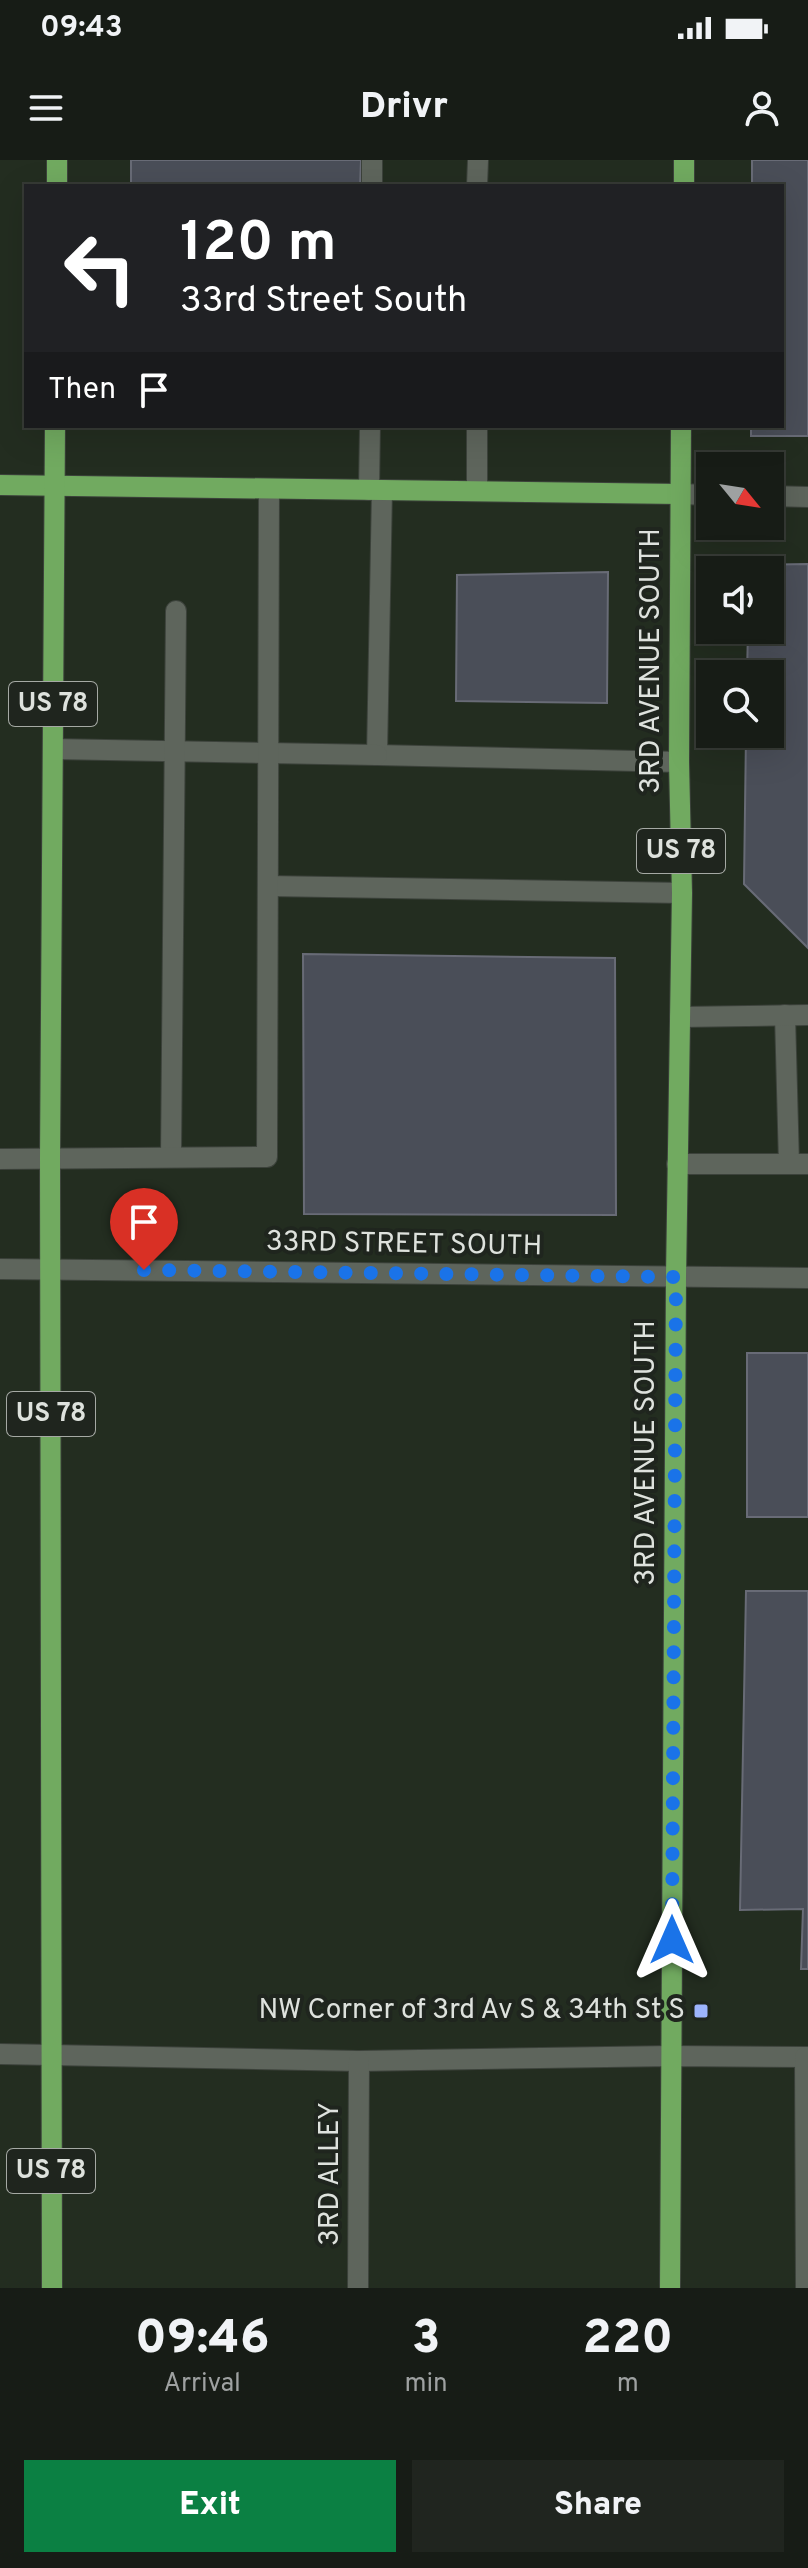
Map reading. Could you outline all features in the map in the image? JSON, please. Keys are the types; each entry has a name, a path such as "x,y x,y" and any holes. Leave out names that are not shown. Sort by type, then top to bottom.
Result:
{"main road":[{"path":"57,160 57,184"},
{"path":"684,160 684,184"},
{"name":"US 78","path":"52,2288 50,1159 55,428"},
{"name":"3RD AVENUE SOUTH","path":"670,2288 676,1277 682,893 679,762 681,428"},
{"path":"0,485 680,494"}],"street":[{"path":"372,160 372,184"},
{"path":"477,184 478,160"},
{"path":"370,428 376,490 377,755"},
{"path":"477,428 477,491"},
{"path":"0,1159 267,1157 269,489"},
{"path":"680,494 696,495"},
{"path":"784,496 808,497"},
{"path":"171,1156 176,611"},
{"path":"53,749 679,762"},
{"path":"268,886 682,893"},
{"path":"677,1164 798,1164 785,1015"},
{"path":"680,1017 808,1015"},
{"name":"33RD STREET SOUTH","path":"0,1269 808,1278"},
{"path":"0,2054 359,2061 807,2057 806,2288"},
{"name":"3RD ALLEY","path":"358,2288 359,2061"}],"shaded area":[{"path":"0,160 808,160 808,2288 0,2288"}],"building":[{"path":"131,160 361,160 360,184 131,184"},
{"path":"752,160 808,160 808,436 751,436 751,428 784,428 784,184 752,184"},
{"path":"784,564 808,564 808,948 744,884 746,748 784,748 784,660 747,660 748,644 784,644"},
{"path":"608,572 607,703 456,701 457,575"},
{"path":"303,954 615,958 616,1215 304,1214"},
{"path":"747,1353 808,1353 808,1517 747,1517"},
{"path":"746,1591 808,1591 808,1969 801,1969 803,1909 740,1910"}],"place":[{"name":"NW Corner of 3rd Av S & 34th St S","path":"701,2011"}],"route":[{"path":"144,1270 676,1277 672,1940"}]}
